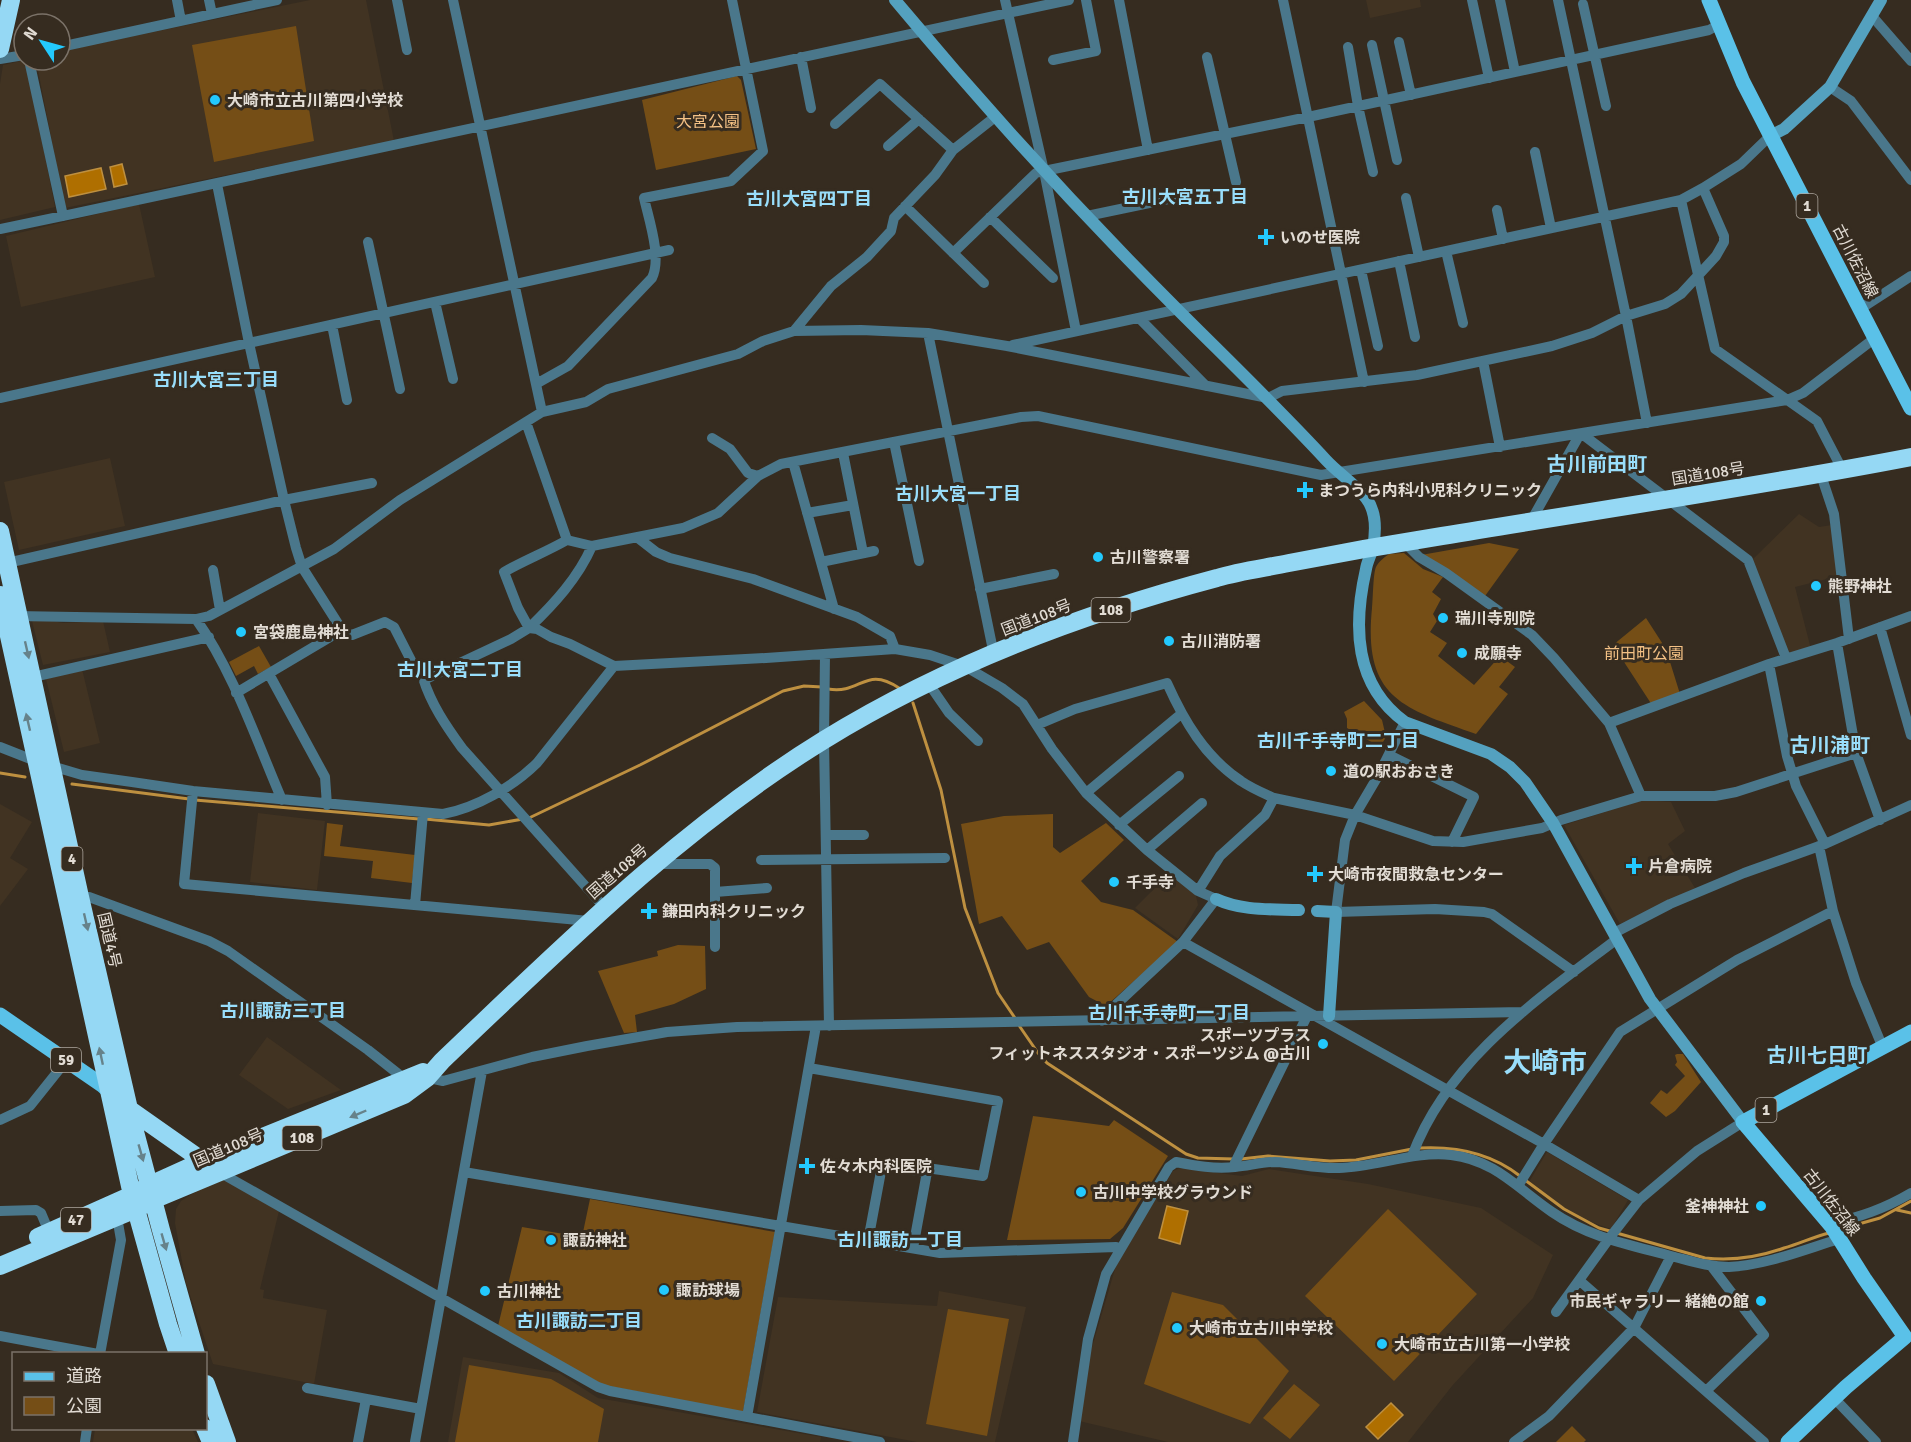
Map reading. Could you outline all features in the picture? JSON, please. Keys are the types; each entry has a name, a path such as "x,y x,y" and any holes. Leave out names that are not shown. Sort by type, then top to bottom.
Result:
{"highway":[{"path":"0,49 11,0"},
{"name":"国道108号","path":"151,1192 219,1172 420,1082 589,921 655,864 741,796 824,740 929,684 993,655 1111,609 1220,577 1373,547 1821,475 1911,457"},
{"name":"国道4号","path":"0,531 7,563 8,615 80,897 129,1109 196,1352"},
{"name":"国道4号","path":"0,595 33,677 45,764 109,1091 134,1202 178,1352"},
{"name":"国道108号","path":"151,1192 203,1161 420,1082"},
{"path":"129,1109 203,1161"},
{"name":"47","path":"0,1266 117,1217 134,1202 151,1192"},
{"name":"47","path":"0,1252 134,1202"},
{"path":"207,1387 227,1442"}],"main road":[{"name":"古川佐沼線","path":"1709,0 1743,82 1911,408"},
{"name":"59","path":"0,1015 109,1091 129,1109"},
{"name":"1","path":"1743,1122 1911,1032"},
{"name":"古川佐沼線","path":"1743,1122 1834,1232 1908,1341 1834,1398 1788,1442"}],"street":[{"path":"177,0 181,21"},
{"path":"208,0 212,14"},
{"path":"72,44 277,0"},
{"path":"397,0 407,50"},
{"path":"453,0 542,412"},
{"path":"536,384 568,366 652,278 656,267 655,253 644,198 731,181 763,151 732,0"},
{"path":"895,0 1044,171 1178,310 1268,398 1339,473 1366,497 1373,509 1375,527 1373,547 1366,568 1360,621 1360,646 1363,664 1377,692 1396,715 1405,722 1491,754 1510,767 1525,782 1553,822 1658,1010 1743,1122 1697,1151 1639,1200 1556,1312"},
{"path":"1005,0 1044,171 1076,331"},
{"path":"0,229 1066,0"},
{"path":"1053,60 1096,51 1086,0"},
{"path":"1119,0 1148,150"},
{"path":"1283,0 1364,382"},
{"path":"1472,0 1489,78"},
{"path":"1500,0 1515,72"},
{"path":"1558,0 1647,423"},
{"path":"1007,346 1680,200 1741,164 1770,136 1784,129 1830,87 1881,0"},
{"path":"1583,3 1606,106"},
{"path":"1872,16 1909,56"},
{"path":"953,253 1036,173 1411,95 1709,30 1718,25"},
{"path":"1399,42 1411,95"},
{"path":"1372,45 1397,160"},
{"path":"1348,47 1373,172"},
{"path":"801,57 812,108"},
{"path":"1207,57 1236,182"},
{"path":"32,72 63,216"},
{"path":"835,124 880,84 952,150"},
{"path":"1830,87 1851,101 1911,180"},
{"path":"794,331 831,286 867,257 891,231 894,218 935,175 952,150 995,117"},
{"path":"888,146 919,119"},
{"path":"1534,152 1551,228"},
{"path":"217,184 249,343 284,500 302,567 342,630 347,634 352,635 385,622 394,627 418,674 423,678 432,702 462,748 605,908"},
{"path":"8,615 196,619 220,610 334,549 400,500 542,412 586,402 608,389 738,354 763,341 794,331 861,330 928,333 1007,346 1268,398 1282,391 1416,375 1552,346 1592,333 1626,316 1665,304 1682,294 1716,256 1724,242 1724,236 1703,188"},
{"path":"1087,216 1197,193"},
{"path":"1406,198 1419,257"},
{"path":"1680,200 1715,349 1817,421 1842,471"},
{"path":"905,206 984,283"},
{"path":"1497,210 1503,238"},
{"path":"990,217 1053,278"},
{"path":"368,242 400,389"},
{"path":"0,398 669,250"},
{"path":"1446,251 1463,323"},
{"path":"1399,261 1415,337"},
{"path":"1361,270 1378,346"},
{"path":"1860,309 1911,276"},
{"path":"435,302 453,379"},
{"path":"1139,318 1206,386"},
{"path":"332,325 348,400"},
{"path":"928,333 993,655"},
{"path":"530,628 518,608 504,572 567,540 592,546 683,528 718,513 758,476 781,464 1021,417 1038,417 1320,475 1339,473 1787,400 1803,393 1875,338"},
{"path":"1484,361 1500,447"},
{"path":"526,422 567,540"},
{"path":"1581,434 1748,560 1786,658"},
{"path":"1531,521 1581,434"},
{"path":"718,438 730,448 748,473 758,476"},
{"path":"894,442 919,561"},
{"path":"821,562 868,552 853,505 843,453"},
{"path":"793,462 834,609"},
{"path":"1821,475 1833,514 1849,639"},
{"path":"7,563 284,500 372,483"},
{"path":"807,513 853,505"},
{"path":"638,538 656,552 670,558 753,579 857,617 890,636 895,649"},
{"path":"1404,542 1419,557 1446,573 1532,635 1554,658 1609,723 1641,796"},
{"path":"423,678 428,678 530,628 569,584 592,546"},
{"path":"213,570 220,610"},
{"path":"980,589 1053,574"},
{"path":"1609,723 1769,664 1849,639 1911,616"},
{"path":"196,619 209,637 236,693 282,800"},
{"path":"1880,627 1911,735"},
{"path":"530,628 537,629 614,666 895,649 930,655 966,667 1002,688 1023,704 1052,749 1086,793 1147,850 1198,891 1230,906 1299,910"},
{"path":"236,693 342,630"},
{"path":"33,677 209,637"},
{"path":"1837,643 1856,753 1880,820"},
{"path":"825,654 824,740 829,1026"},
{"path":"1769,664 1792,775 1822,845 1833,911 1856,982 1883,1048"},
{"path":"0,747 82,775 192,797 282,800 422,817 454,812 501,791 527,773 614,666"},
{"path":"268,674 325,777 327,805"},
{"path":"1037,724 1075,709 1167,683 1181,714 1209,754 1241,781 1274,798 1355,815 1433,841 1463,843 1542,828 1553,822 1641,796 1715,796 1736,792 1856,753"},
{"path":"929,684 949,713 978,741"},
{"path":"1086,793 1181,714"},
{"path":"1329,1016 1336,912 1345,840 1355,815 1405,722"},
{"path":"1389,755 1474,797 1452,842"},
{"path":"1119,825 1179,776"},
{"path":"192,797 184,884 589,921"},
{"path":"1198,891 1220,856 1265,815 1274,798"},
{"path":"1147,850 1202,803"},
{"path":"1414,1151 1447,1091 1465,1068 1522,1012 1574,972 1615,936 1670,904 1744,873 1822,845 1911,805"},
{"path":"415,905 422,817"},
{"path":"826,835 864,835"},
{"path":"760,860 945,858"},
{"path":"655,864 710,864 715,868 714,947"},
{"path":"715,892 767,888"},
{"path":"80,897 89,897 209,941 228,951 368,1050 420,1082 456,1079 586,1046 667,1032 737,1027 1522,1012"},
{"path":"1102,1021 1105,1015 1183,942 1216,899"},
{"path":"1317,911 1435,909 1484,912 1492,914 1574,972"},
{"path":"1521,1180 1620,1032 1737,960 1833,911"},
{"path":"1183,942 1310,1016 1544,1144 1639,1200"},
{"path":"1236,1161 1310,1016"},
{"path":"747,1417 816,1026"},
{"path":"0,1120 30,1106 66,1061"},
{"path":"442,1061 446,1070 456,1079"},
{"path":"809,1068 998,1101 983,1176 927,1168 913,1248"},
{"path":"415,1442 482,1071"},
{"path":"1073,1442 1088,1339 1106,1274 1169,1167 1176,1162 1203,1167 1236,1161 1338,1168 1375,1164 1414,1151 1476,1160 1521,1180 1553,1213 1582,1229 1611,1235 1671,1256 1712,1267 1767,1261 1834,1232 1911,1193"},
{"path":"867,1241 882,1166 927,1172"},
{"path":"219,1172 598,1387 747,1417 826,1437 880,1442"},
{"path":"464,1172 940,1253 1116,1247"},
{"path":"0,1211 36,1210 41,1213 49,1232"},
{"path":"99,1352 121,1240 117,1217"},
{"path":"1515,1442 1549,1416 1634,1328 1671,1256"},
{"path":"1706,1391 1764,1335 1712,1267"},
{"path":"1580,1281 1764,1442"},
{"path":"0,1336 93,1352"},
{"path":"307,1388 421,1409"},
{"path":"1834,1398 1876,1442"},
{"path":"358,1442 366,1399"}],"shaded area":[{"name":"大崎市立古川第四小学校","path":"310,0 366,0 394,141 65,208 38,72 72,72 72,49"},
{"path":"1366,0 1420,0 1421,7 1370,18"},
{"path":"12,63 12,72 28,72 55,207 0,220 0,84 3,65"},
{"path":"122,164 127,184 114,187 110,167"},
{"path":"101,168 106,189 69,197 65,176"},
{"path":"139,204 155,277 21,307 6,236"},
{"path":"110,458 125,526 19,550 4,482"},
{"path":"1799,514 1819,527 1832,525 1839,576 1795,587 1811,649 1787,656 1751,561"},
{"path":"31,617 63,623 103,621 110,652 43,665"},
{"path":"82,669 100,743 64,752 46,679"},
{"name":"片倉病院","path":"1643,800 1671,802 1685,831 1668,844 1695,888 1620,924 1564,825"},
{"path":"0,804 32,822 10,858 28,869 0,906"},
{"path":"258,813 325,821 317,890 250,882"},
{"path":"1168,875 1176,876 1196,896 1198,905 1178,939 1135,908"},
{"path":"267,1037 341,1090 288,1109 239,1075"},
{"path":"1547,1152 1628,1200 1611,1229 1583,1219 1529,1182"},
{"path":"1180,1168 1242,1176 1269,1169 1368,1184 1481,1208 1553,1255 1533,1298 1452,1386 1408,1442 1168,1442 1079,1421 1090,1354 1118,1259 1173,1171"},
{"path":"214,1180 225,1180 279,1211 260,1289 264,1290 263,1298 327,1310 314,1384 213,1364 186,1283 175,1223 176,1209 181,1201"},
{"path":"1167,1206 1188,1211 1180,1244 1159,1238"},
{"path":"939,1291 1026,1307 995,1442 917,1442 757,1412 778,1297 937,1306"},
{"path":"463,1357 559,1373 598,1398 821,1437 820,1442 448,1442"},
{"path":"1391,1403 1403,1415 1378,1439 1366,1427"},
{"path":"95,1430 192,1430 198,1442 93,1442"}],"green space":[{"path":"296,26 314,141 214,162 192,45"},
{"name":"大宮公園","path":"737,76 741,80 756,149 656,170 642,100"},
{"path":"1489,543 1519,549 1485,596 1421,555"},
{"path":"1404,553 1423,569 1443,577 1432,592 1441,599 1433,614 1437,621 1430,632 1447,643 1438,656 1474,685 1500,656 1515,667 1499,687 1508,694 1476,734 1427,716 1408,706 1393,695 1381,681 1374,662 1371,638 1375,570 1378,563 1389,554"},
{"name":"前田町公園","path":"1646,618 1666,649 1680,694 1652,705 1613,645"},
{"path":"259,646 271,667 258,674 254,666 236,676 229,662"},
{"path":"1364,701 1382,720 1386,737 1380,747 1347,728 1344,712"},
{"path":"1053,814 1053,847 1060,853 1106,823 1124,840 1081,881 1101,902 1133,910 1178,942 1106,1006 1089,997 1049,942 1027,950 1002,916 979,924 961,824 1004,816"},
{"path":"327,823 343,825 340,846 415,855 412,883 371,878 373,861 324,856"},
{"path":"678,945 705,946 706,989 674,1004 635,1015 637,1032 624,1033 598,971 658,956 657,951"},
{"path":"1677,1054 1683,1054 1701,1082 1675,1111 1666,1117 1650,1103 1661,1090 1667,1094 1685,1076 1675,1065"},
{"name":"古川中学校グラウンド","path":"1033,1116 1109,1126 1114,1120 1168,1156 1123,1228 1110,1239 1007,1240"},
{"path":"590,1199 775,1232 743,1412 603,1385 498,1326 522,1227 582,1237"},
{"path":"1388,1209 1477,1294 1394,1381 1305,1296"},
{"path":"1172,1292 1223,1305 1289,1371 1250,1424 1144,1384"},
{"path":"948,1309 1009,1319 987,1436 926,1424"},
{"path":"469,1365 551,1379 604,1409 598,1442 455,1442"},
{"path":"1294,1384 1320,1405 1290,1439 1263,1418"},
{"path":"1572,1426 1586,1440 1584,1442 1556,1442"}],"waterway":[{"path":"828,689 839,690 878,679 899,688"},
{"path":"529,818 640,765 783,691 804,686 822,687"},
{"path":"913,703 941,790 965,908 998,993 1015,1018"},
{"path":"0,773 25,777"},
{"path":"72,784 189,799"},
{"path":"195,800 419,819"},
{"path":"425,819 489,825 523,819"},
{"path":"1018,1024 1047,1063 1186,1154 1198,1158 1234,1159"},
{"path":"1419,1148 1446,1148 1472,1153 1497,1162 1520,1176"},
{"path":"1241,1159 1268,1156 1330,1161 1356,1160 1412,1149"},
{"path":"1525,1180 1564,1209 1599,1228 1705,1258 1735,1259 1755,1256 1829,1233"},
{"path":"1841,1229 1880,1218 1911,1201"},
{"path":"1897,1210 1911,1213"}],"place":[{"name":"大崎市立古川第四小学校","path":"215,100"},
{"name":"いのせ医院","path":"1266,237"},
{"name":"まつうら内科小児科クリニック","path":"1305,490"},
{"name":"古川警察署","path":"1098,557"},
{"name":"熊野神社","path":"1816,586"},
{"name":"瑞川寺別院","path":"1443,618"},
{"name":"宮袋鹿島神社","path":"241,632"},
{"name":"古川消防署","path":"1169,641"},
{"name":"成願寺","path":"1462,653"},
{"name":"道の駅おおさき","path":"1331,771"},
{"name":"片倉病院","path":"1634,866"},
{"name":"大崎市夜間救急センター","path":"1315,874"},
{"name":"千手寺","path":"1114,882"},
{"name":"鎌田内科クリニック","path":"649,911"},
{"name":"スポーツプラス フィットネススタジオ・スポーツジム @古川","path":"1323,1044"},
{"name":"佐々木内科医院","path":"807,1166"},
{"name":"古川中学校グラウンド","path":"1081,1192"},
{"name":"釜神神社","path":"1761,1206"},
{"name":"諏訪神社","path":"551,1240"},
{"name":"諏訪球場","path":"664,1290"},
{"name":"古川神社","path":"485,1291"},
{"name":"市民ギャラリー 緒絶の館","path":"1761,1301"},
{"name":"大崎市立古川中学校","path":"1177,1328"},
{"name":"大崎市立古川第一小学校","path":"1382,1344"}],"district":[{"name":"古川大宮五丁目","path":"1185,197"},
{"name":"古川大宮四丁目","path":"809,199"},
{"name":"古川大宮三丁目","path":"216,380"},
{"name":"古川前田町","path":"1597,464"},
{"name":"古川大宮一丁目","path":"958,494"},
{"name":"古川大宮二丁目","path":"460,670"},
{"name":"古川千手寺町二丁目","path":"1338,741"},
{"name":"古川浦町","path":"1830,745"},
{"name":"古川諏訪三丁目","path":"283,1011"},
{"name":"古川千手寺町一丁目","path":"1169,1013"},
{"name":"古川七日町","path":"1817,1055"},
{"name":"大崎市","path":"1545,1062"},
{"name":"古川諏訪一丁目","path":"900,1240"},
{"name":"古川諏訪二丁目","path":"579,1321"}]}
